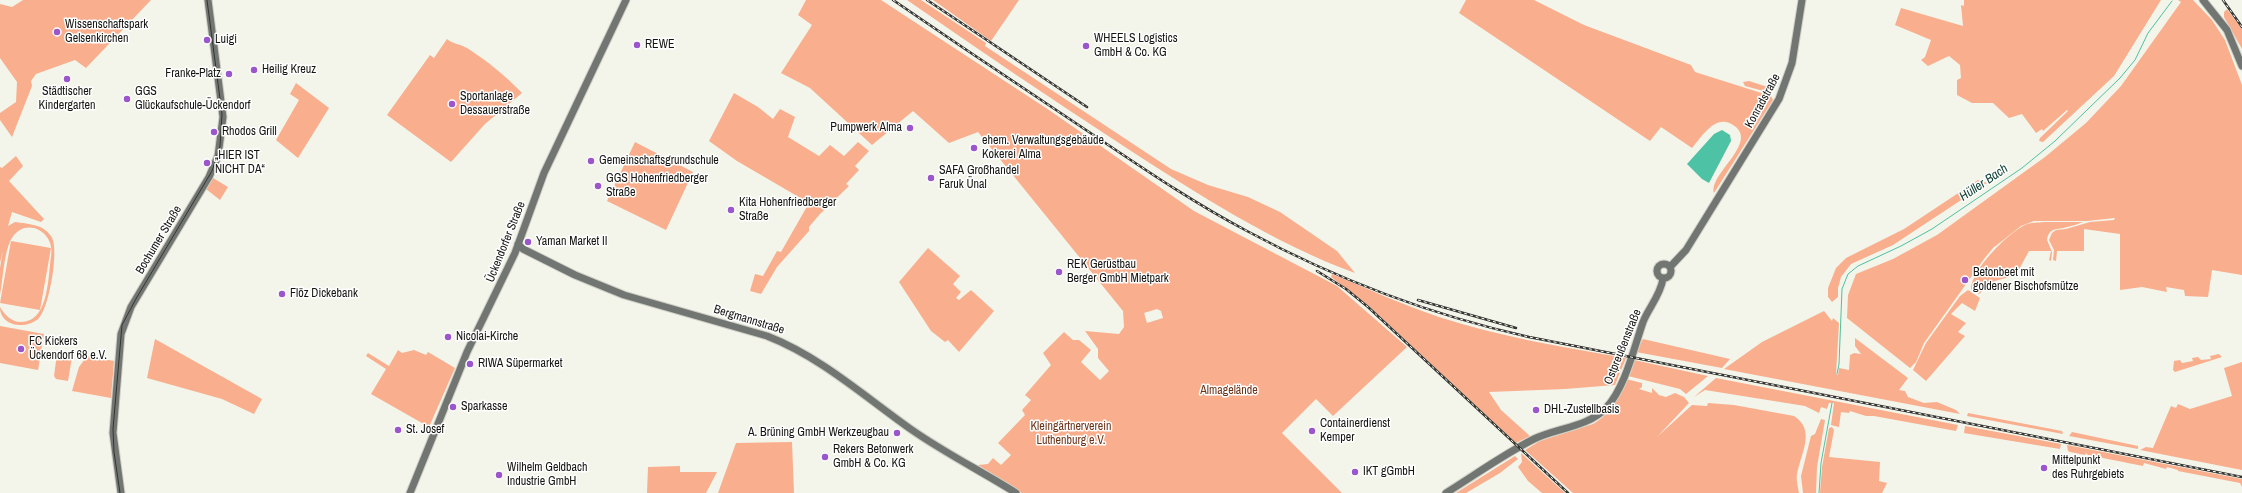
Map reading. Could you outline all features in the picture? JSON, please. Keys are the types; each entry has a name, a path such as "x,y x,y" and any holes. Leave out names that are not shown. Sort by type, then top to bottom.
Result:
{"street":[{"name":"Bochumer Straße","path":"121,493 113,432 123,325 131,308 212,172 222,137 222,109 208,0"},
{"name":"Ückendorfer Straße","path":"410,493 467,352 518,244 544,173 626,0"},
{"name":"Konradstraße","path":"1670,267 1686,250 1715,201 1776,105 1785,86 1792,63 1802,0"},
{"path":"2202,0 2227,30 2242,66"},
{"name":"Bergmannstraße","path":"518,244 523,249 575,275 624,295 767,336 786,344 823,366 920,435 1016,493"},
{"path":"1663,264 1670,267 1672,272 1670,276 1663,279 1657,274 1658,268 1663,264"},
{"name":"Ostpreußenstraße","path":"1446,493 1532,440 1589,420 1607,408 1616,395 1644,319 1660,293 1663,279"}],"green space":[{"name":"Wissenschaftspark Gelsenkirchen","path":"23,0 151,0 86,68 75,60 36,74 31,81 32,86 12,137 0,120 0,113 16,102 17,82 0,58 0,4 12,7"},
{"path":"806,0 881,0 1049,110 1194,211 1337,286 1407,347 1333,416 1316,399 1282,433 1342,493 1022,493 978,465 988,464 993,458 1001,465 1011,455 998,443 1025,415 1022,410 1031,400 1025,395 1051,365 1043,353 1064,332 1073,340 1079,340 1091,350 1081,362 1100,380 1109,371 1098,358 1098,349 1085,331 1119,334 1124,327 1123,311 978,132 949,143 913,111 872,145 810,88 781,73 812,25 798,15","holes":["1157,309 1161,311 1163,318 1147,323 1144,313"]},
{"path":"907,0 921,0 986,43 985,46 1171,169 1208,185 1248,197 1280,212 1337,251 1355,273 1295,248 1208,199 1070,111"},
{"path":"933,0 1019,0 991,41"},
{"path":"1466,0 1534,0 1584,25 1691,65 1695,72 1771,96 1773,100 1714,193 1714,185 1718,177 1737,151 1740,142 1741,134 1736,127 1729,123 1717,123 1706,131 1692,148 1661,127 1650,141 1459,13"},
{"path":"1964,0 2161,0 2114,76 2043,142 2039,141 2040,138 2068,111 2067,110 2043,131 2042,129 2036,133 2022,114 2009,118 1993,103 1972,103 1957,95 1957,80 1961,78 1960,65 1949,56 1928,66 1921,60 1925,57 1931,40 1895,25 1901,8 1963,26 1961,5 1964,6"},
{"path":"2178,0 2193,0 2212,20 2225,40 2242,85 2242,275 2212,270 2208,297 2185,296 2184,290 2166,287 2167,292 2142,287 2120,290 2120,234 2084,229 2084,251 2057,251 2056,261 2053,260 2054,250 2049,240 2052,233 2056,230 2066,229 2090,222 2114,220 2115,218 2087,221 2034,221 2021,226 1993,248 1924,343 1916,362 1910,368 1847,318 1848,295 1856,274 1893,259 1937,235 2045,157 2086,123 2121,86 2181,2"},
{"path":"2227,9 2242,29 2242,49 2224,17 2224,12"},
{"name":"Sportanlage Dessauerstraße","path":"447,39 467,48 481,58 503,74 522,93 485,124 451,162 387,115 430,55 434,58"},
{"path":"1749,81 1771,88 1771,93 1745,86 1743,82"},
{"path":"296,83 329,108 298,158 276,140 299,100 290,94"},
{"path":"734,93 758,107 773,119 780,109 795,117 788,137 819,156 830,145 844,156 858,142 869,151 855,166 859,170 846,184 849,186 820,214 809,227 809,231 777,267 761,294 750,291 755,274 763,276 777,251 781,252 809,203 737,161 709,141"},
{"path":"635,142 693,172 666,230 607,201"},
{"path":"16,156 23,166 9,181 44,219 41,222 12,212 8,226 15,222 35,225 44,229 51,236 54,252 54,265 50,291 43,312 34,322 21,325 4,319 1,314 0,307 9,318 17,322 30,320 37,315 42,307 48,286 51,248 49,240 45,234 39,230 25,228 18,231 9,243 7,250 0,295 0,268 3,250 0,263 0,167 2,168"},
{"path":"213,178 228,187 220,200 206,189"},
{"path":"1978,180 1987,183 1893,245 1851,264 1841,277 1838,288 1838,297 1832,302 1828,297 1828,288 1836,268 1846,258 1904,229"},
{"path":"2044,222 2083,222 2054,230 2050,233 2047,240 2052,252 2051,261 2049,260 2051,251 2029,251 2016,275 1995,281 1979,294 1971,289 1977,272 2000,244 2025,225"},
{"path":"11,241 51,248 40,310 0,303"},
{"path":"928,248 960,276 953,284 961,292 956,298 959,300 971,290 994,311 959,352 948,340 945,342 931,331 899,282"},
{"path":"1332,274 1412,307 1462,324 1532,341 1626,358 1615,385 1565,389 1489,392 1501,410 1530,436 1516,443 1369,306 1331,277"},
{"path":"1968,290 1980,298 1975,311 1962,303 1951,314 1966,323 1958,332 1965,336 1926,381 1913,370 1926,343 1960,296"},
{"path":"1824,311 1832,321 1833,318 1839,323 1836,374 1838,375 1839,368 1849,370 1850,355 1854,353 1861,354 1855,346 1855,338 1908,378 1899,390 1905,391 1908,397 1924,403 1937,402 1956,410 1960,414 1724,369 1762,342"},
{"name":"FC Kickers Ückendorf 68 e.V.","path":"0,326 44,334 38,370 0,363"},
{"path":"155,339 262,399 254,414 222,399 147,378"},
{"path":"1643,339 1730,359 1722,368 1636,352"},
{"path":"398,350 402,353 414,350 426,355 428,352 455,368 429,427 371,394 386,369 366,356 368,353 389,366"},
{"path":"57,354 72,357 68,381 56,379 54,376"},
{"path":"2219,354 2222,357 2175,372 2173,370 2174,361 2180,360 2182,363 2193,361 2192,358 2198,357 2201,360 2211,359 2210,356"},
{"path":"87,356 114,361 111,398 72,391 79,367"},
{"path":"1634,360 1708,376 1686,394 1680,389 1628,376"},
{"path":"2242,362 2242,470 2140,450 2146,447 2153,448 2171,406 2176,408 2178,404 2190,409 2232,396 2224,368"},
{"path":"1716,378 1958,425 1956,431 1874,416 1866,416 1850,411 1849,413 1841,412 1839,427 1831,425 1834,403 1829,403 1827,409 1821,407 1819,413 1805,406 1705,390 1694,397"},
{"path":"1626,379 1642,383 1642,387 1639,389 1652,393 1652,388 1659,395 1666,397 1675,393 1684,397 1689,403 1657,437 1692,405 1707,406 1708,403 1734,405 1794,416 1801,422 1806,435 1804,450 1797,474 1799,493 1573,493 1525,450 1540,441 1593,424 1600,420 1614,405"},
{"path":"1968,413 2062,431 2063,434 1967,416"},
{"path":"1821,419 1825,420 1817,467 1816,493 1803,493 1801,476 1811,436 1815,434"},
{"path":"1965,426 2061,444 2060,449 1964,433"},
{"path":"1832,427 1834,430 1829,457 1880,462 1879,481 1887,483 1882,493 1820,493 1822,467 1829,428"},
{"path":"2072,432 2138,446 2138,449 2069,436"},
{"path":"792,442 794,493 718,493 736,443"},
{"path":"2067,445 2242,479 2242,487 2240,483 2178,471 2167,467 2166,469 2144,463 2143,466 2088,455 2086,453 2085,455 2070,452 2068,451"},
{"path":"1521,453 1565,493 1542,493 1528,481 1518,467 1522,462"},
{"path":"1515,456 1518,459 1500,473 1466,493 1456,493"},
{"path":"680,466 680,472 717,472 706,493 647,493 648,467"}],"shaded area":[{"path":"1722,130 1730,135 1731,141 1709,183 1702,179 1687,164 1714,134"}],"waterway":[{"name":"Hüller Bach","path":"1837,374 1839,364 1842,289 1848,274 1858,266 1901,246 1932,229 2022,168 2055,141 2120,78 2135,60 2148,33 2172,1"},
{"name":"Hüller Bach","path":"1819,493 1821,463 1832,403"}],"tram line":[{"path":"120,493 114,452 113,429 122,325 212,171 220,146 222,114 207,0"}],"railway":[{"path":"893,0 1184,195 1247,231 1315,265 1385,294 1456,318 1529,337 2242,477"},
{"path":"927,0 1087,107"},
{"path":"2223,0 2242,27"},
{"path":"1317,271 1346,289 1368,307 1568,493"},
{"path":"1418,300 1516,328"}],"place":[{"name":"Wissenschaftspark Gelsenkirchen","path":"57,32"},
{"name":"Luigi","path":"207,40"},
{"name":"REWE","path":"637,45"},
{"name":"WHEELS Logistics GmbH & Co. KG","path":"1086,46"},
{"name":"Heilig Kreuz","path":"254,70"},
{"name":"Franke-Platz","path":"229,74"},
{"name":"Städtischer Kindergarten","path":"67,79"},
{"name":"GGS Glückaufschule-Ückendorf","path":"127,99"},
{"name":"Sportanlage Dessauerstraße","path":"452,104"},
{"name":"Pumpwerk Alma","path":"910,128"},
{"name":"Rhodos Grill","path":"214,132"},
{"name":"ehem. Verwaltungsgebäude Kokerei Alma","path":"974,148"},
{"name":"Gemeinschaftsgrundschule","path":"591,161"},
{"name":"„HIER IST NICHT DA“","path":"207,163"},
{"name":"SAFA Großhandel Faruk Ünal","path":"931,178"},
{"name":"GGS Hohenfriedberger Straße","path":"598,186"},
{"name":"Kita Hohenfriedberger Straße","path":"731,210"},
{"name":"Yaman Market II","path":"528,242"},
{"name":"REK Gerüstbau Berger GmbH Mietpark","path":"1059,272"},
{"name":"Betonbeet mit goldener Bischofsmütze","path":"1965,280"},
{"name":"Flöz Dickebank","path":"282,294"},
{"name":"Nicolai-Kirche","path":"448,337"},
{"name":"FC Kickers Ückendorf 68 e.V.","path":"21,349"},
{"name":"RIWA Süpermarket","path":"470,364"},
{"name":"Sparkasse","path":"453,407"},
{"name":"DHL-Zustellbasis","path":"1536,410"},
{"name":"St. Josef","path":"398,430"},
{"name":"Containerdienst Kemper","path":"1312,431"},
{"name":"A. Brüning GmbH Werkzeugbau","path":"897,433"},
{"name":"Rekers Betonwerk GmbH & Co. KG","path":"825,457"},
{"name":"Mittelpunkt des Ruhrgebiets","path":"2044,468"},
{"name":"IKT gGmbH","path":"1355,472"},
{"name":"Wilhelm Geldbach Industrie GmbH","path":"499,475"}],"park label":[{"name":"Almagelände","path":"1229,391"},
{"name":"Kleingärtnerverein Luthenburg e.V.","path":"1071,434"}]}
